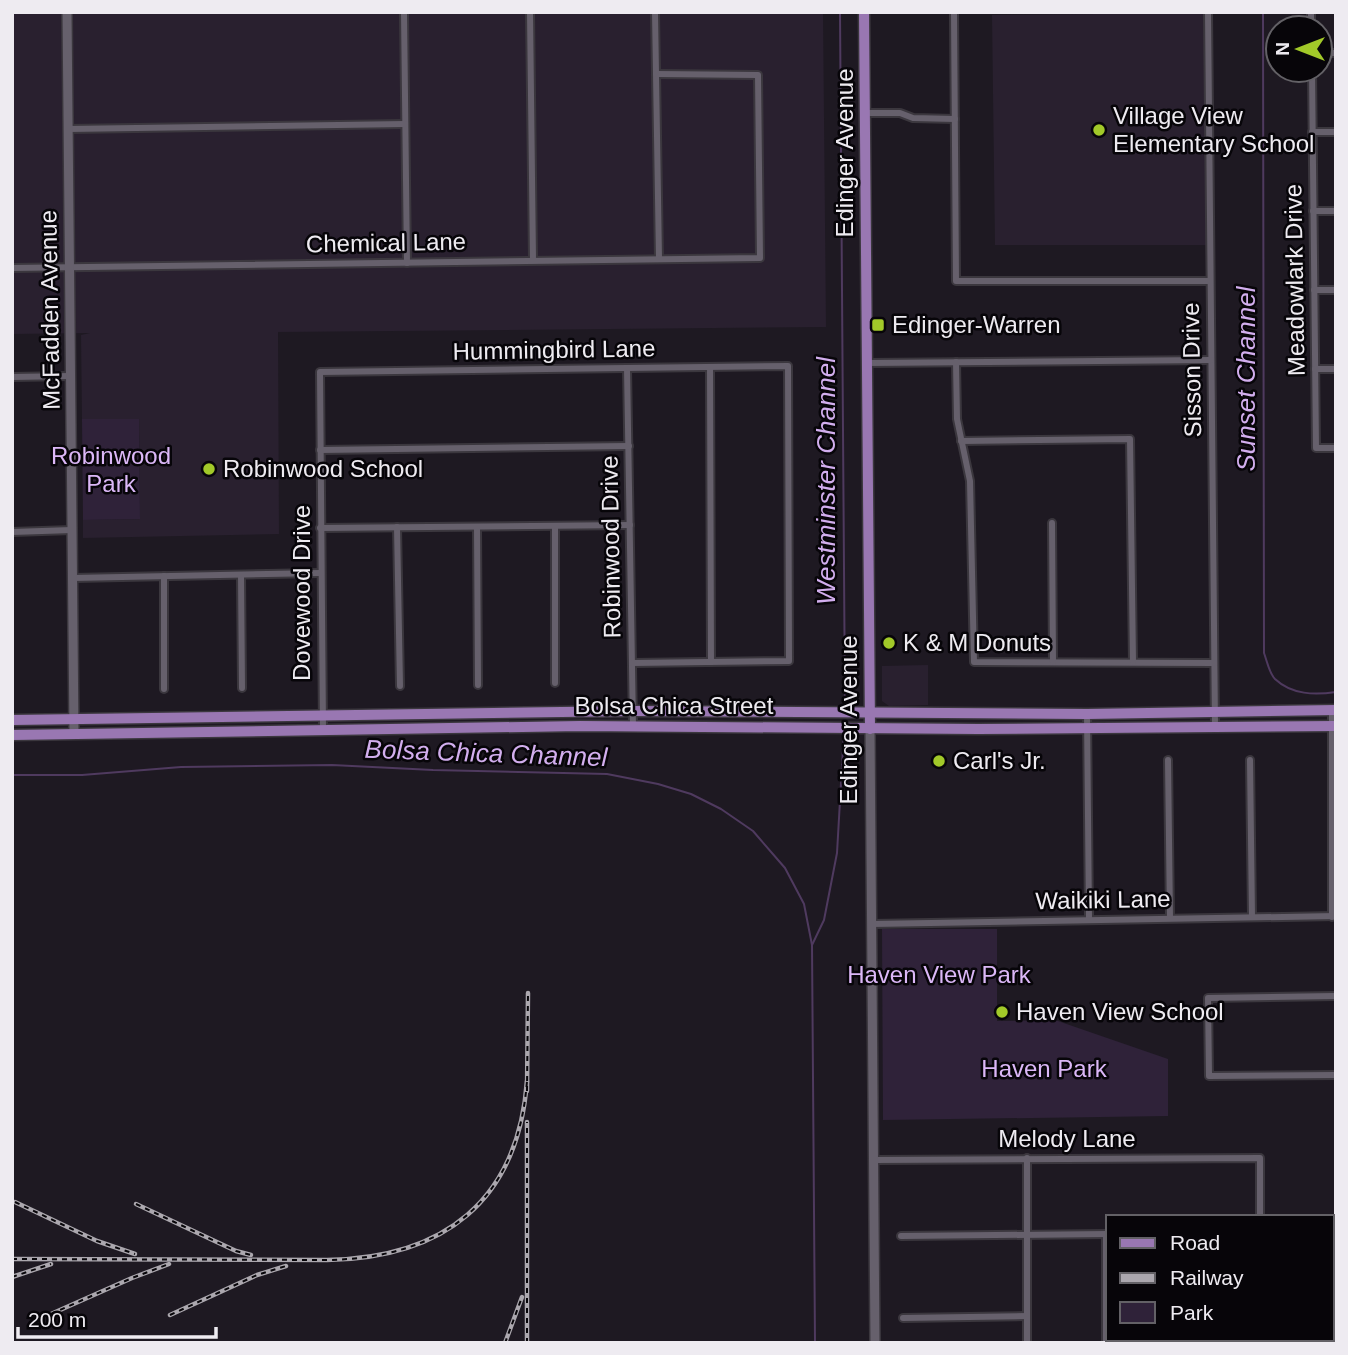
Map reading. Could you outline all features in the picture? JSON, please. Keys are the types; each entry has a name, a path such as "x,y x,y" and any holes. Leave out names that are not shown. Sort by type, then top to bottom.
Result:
{"main road":[{"name":"Edinger Avenue","path":"864,12 870,729"},
{"name":"Bolsa Chica Street","path":"12,720 633,711 1087,714 1334,710"},
{"path":"978,713 978,729"},
{"name":"Bolsa Chica Street","path":"12,735 634,726 978,729 1334,726"}],"street":[{"name":"McFadden Avenue","path":"67,12 75,734"},
{"path":"404,12 407,263"},
{"path":"530,12 533,260"},
{"path":"655,12 659,259"},
{"path":"954,12 956,281 1210,281"},
{"name":"Sisson Drive","path":"1208,12 1215,727"},
{"name":"Chemical Lane","path":"12,268 760,258 758,75 656,75"},
{"name":"Meadowlark Drive","path":"1312,84 1316,448 1336,448"},
{"path":"865,113 901,113 913,118 955,118"},
{"path":"68,129 405,124"},
{"path":"1312,132 1336,132"},
{"path":"1313,211 1336,211"},
{"path":"1314,290 1336,290"},
{"path":"867,363 1211,360"},
{"path":"956,362 957,419 970,481 974,662 1214,663"},
{"name":"Hummingbird Lane","path":"320,372 788,366 789,661 712,662"},
{"path":"632,663 712,662 710,367"},
{"name":"Robinwood Drive","path":"627,368 634,726"},
{"path":"1315,369 1336,369"},
{"name":"Dovewood Drive","path":"320,372 323,730"},
{"path":"12,377 70,376"},
{"path":"961,441 1130,439 1133,662"},
{"path":"320,450 629,446"},
{"path":"1052,523 1053,662"},
{"path":"320,528 630,525"},
{"path":"555,526 555,683"},
{"path":"397,527 400,685"},
{"path":"477,527 478,685"},
{"path":"12,532 72,530"},
{"path":"72,578 320,573"},
{"path":"242,575 243,688"},
{"path":"164,576 164,689"},
{"path":"1334,710 1334,916"},
{"path":"1087,714 1089,919"},
{"name":"Edinger Avenue","path":"870,729 875,1343"},
{"path":"1168,760 1170,918"},
{"path":"1250,760 1252,917"},
{"name":"Waikiki Lane","path":"872,924 1334,916"},
{"path":"1336,996 1208,998 1209,1076 1336,1075"},
{"path":"1027,1158 1027,1343"},
{"name":"Melody Lane","path":"874,1160 1260,1158 1260,1215"},
{"path":"901,1236 1106,1234"},
{"path":"903,1318 1027,1316"}],"shaded area":[{"path":"12,12 823,12 826,327 278,332 279,534 83,538 83,520 140,519 139,419 82,419 81,335 90,333 12,334"},
{"name":"Village View Elementary School","path":"1204,13 1206,245 995,245 992,15"},
{"path":"928,665 928,705 889,706 882,701 882,666"}],"green space":[{"name":"Robinwood Park","path":"82,419 139,419 140,519 83,520"},
{"name":"Haven Park","path":"882,929 997,929 997,1021 1055,1020 1168,1059 1168,1116 883,1120"}],"waterway":[{"name":"Westminster Channel","path":"840,12 845,708"},
{"name":"Sunset Channel","path":"1263,12 1264,653 1273,676 1289,688 1312,693 1336,692"},
{"name":"Westminster Channel","path":"812,945 824,920 837,853 844,731"},
{"name":"Bolsa Chica Channel","path":"12,775 82,775 181,767 332,765 607,774 691,794 721,809 753,831 785,868 804,904 812,945 815,1343"}],"railway":[{"path":"527,1091 528,993"},
{"path":"12,1259 327,1260 369,1257 406,1248 439,1234 468,1215 491,1190 508,1159 521,1123 527,1081"},
{"path":"527,1122 527,1343"},
{"path":"15,1202 97,1241 135,1254"},
{"path":"136,1204 236,1251 251,1255"},
{"path":"12,1277 51,1264"},
{"path":"51,1314 169,1264"},
{"path":"170,1315 257,1275 286,1266"},
{"path":"505,1343 522,1297"}],"place":[{"name":"Village View Elementary School","path":"1099,130"},
{"name":"Edinger-Warren","path":"878,325"},
{"name":"Robinwood School","path":"209,469"},
{"name":"K & M Donuts","path":"889,643"},
{"name":"Carl's Jr.","path":"939,761"},
{"name":"Haven View School","path":"1002,1012"}],"park label":[{"name":"Haven View Park","path":"939,975"}]}
